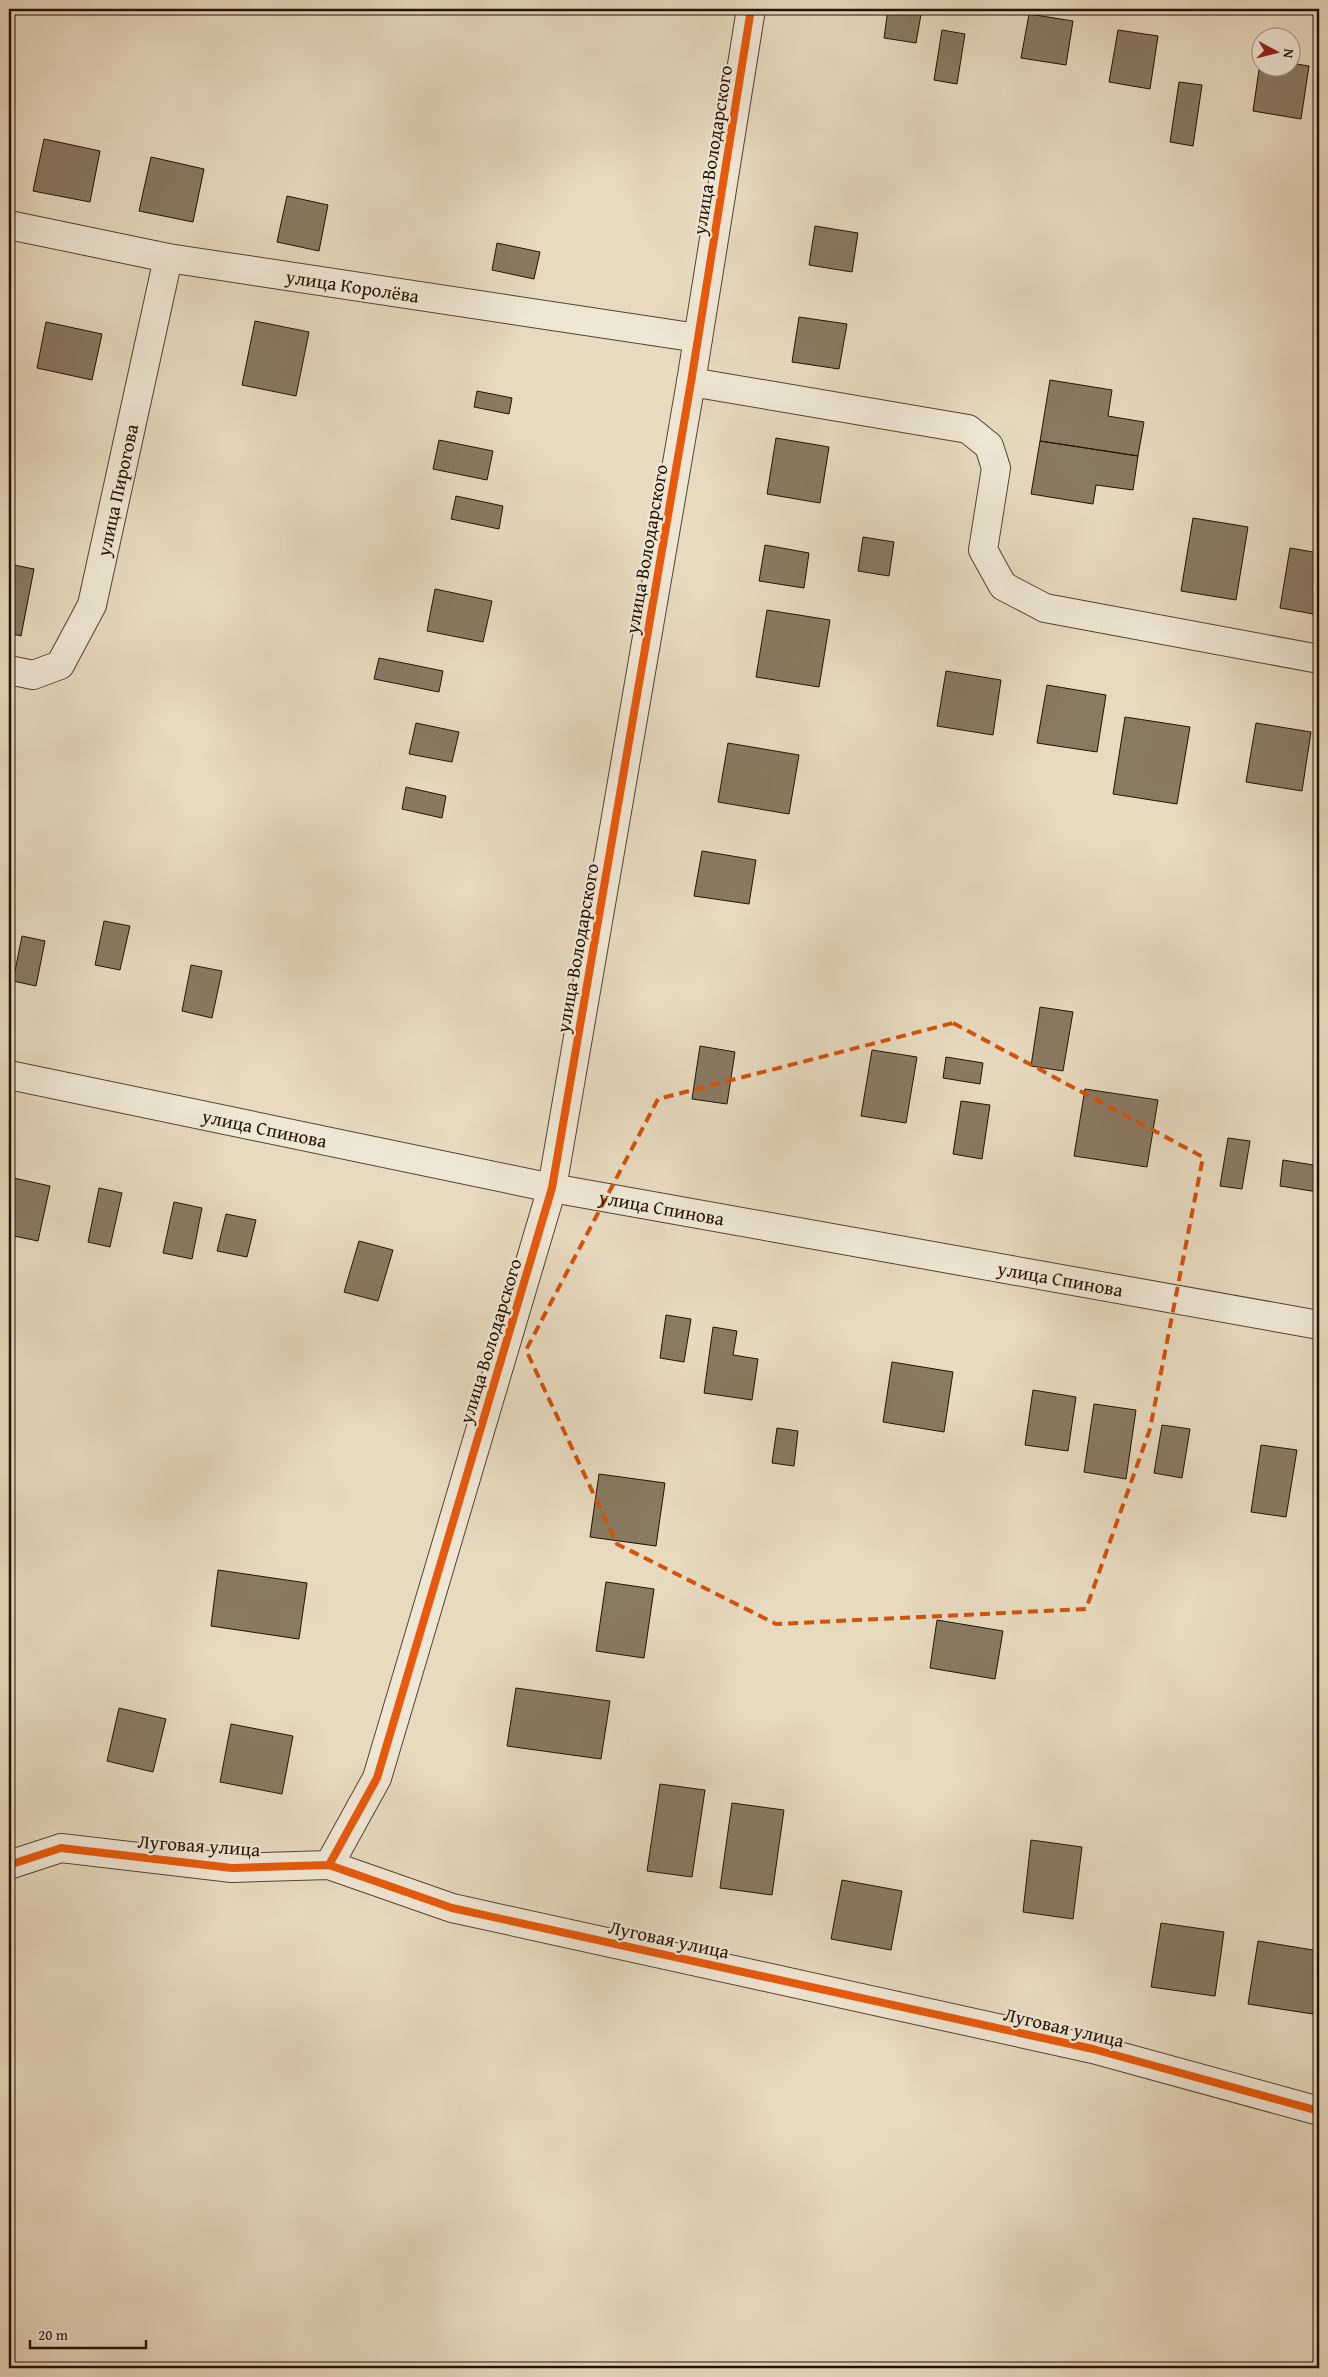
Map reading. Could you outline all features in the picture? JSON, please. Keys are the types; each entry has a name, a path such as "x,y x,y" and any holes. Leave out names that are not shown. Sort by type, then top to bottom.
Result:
{"street":[{"name":"улица Володарского","path":"329,1865 377,1778 552,1188 691,382 751,9"},
{"name":"улица Королёва","path":"9,225 168,258 698,338"},
{"name":"улица Пирогова","path":"9,670 33,675 60,665 92,605 168,258"},
{"path":"691,382 968,429 989,446 996,468 983,550 1002,586 1045,608 1319,659"},
{"name":"улица Спинова","path":"9,1075 552,1188 1319,1325"},
{"name":"Луговая улица","path":"9,1865 61,1848 232,1868 329,1865 452,1908 1093,2049 1319,2111"}],"highlighted area":[{"path":"953,1023 1203,1157 1150,1429 1086,1609 776,1624 617,1544 526,1350 658,1099"}],"building":[{"path":"888,9 922,9 916,43 884,38"},
{"path":"1029,14 1073,21 1066,65 1021,58"},
{"path":"942,30 965,34 957,84 934,80"},
{"path":"1118,30 1158,36 1150,89 1109,82"},
{"path":"1300,65 1309,66 1301,119 1253,111 1258,78 1300,78"},
{"path":"1179,82 1202,85 1193,146 1170,142"},
{"path":"44,139 100,151 90,202 33,191"},
{"path":"151,157 204,169 193,222 139,211"},
{"path":"287,196 328,205 319,251 277,242"},
{"path":"815,226 858,233 852,272 809,265"},
{"path":"497,243 540,252 534,279 492,270"},
{"path":"799,317 847,324 839,369 792,362"},
{"path":"255,321 309,332 296,396 242,385"},
{"path":"46,322 102,334 92,380 37,368"},
{"path":"1050,380 1112,390 1108,416 1144,422 1138,456 1040,441"},
{"path":"477,391 512,398 509,414 474,407"},
{"path":"776,438 829,447 820,503 767,494"},
{"path":"439,440 493,451 487,480 433,469"},
{"path":"1040,441 1138,456 1133,490 1096,485 1093,504 1031,494"},
{"path":"456,496 503,506 499,529 451,519"},
{"path":"1193,518 1248,527 1236,600 1181,591"},
{"path":"863,537 894,542 889,576 858,571"},
{"path":"765,545 809,553 804,588 759,581"},
{"path":"1290,548 1319,553 1319,615 1280,608"},
{"path":"9,564 34,569 21,636 9,633"},
{"path":"435,589 492,601 483,642 427,631"},
{"path":"767,610 830,620 819,687 756,677"},
{"path":"379,658 443,671 439,692 374,679"},
{"path":"946,671 1001,680 993,735 937,726"},
{"path":"1047,685 1106,695 1097,752 1037,743"},
{"path":"1125,717 1190,727 1177,804 1113,794"},
{"path":"416,723 459,732 452,762 409,754"},
{"path":"1256,723 1311,732 1302,791 1246,782"},
{"path":"728,743 799,755 789,814 718,802"},
{"path":"406,787 446,796 442,818 402,809"},
{"path":"702,851 756,860 749,904 694,896"},
{"path":"104,921 130,926 120,970 95,965"},
{"path":"22,936 45,941 36,986 13,981"},
{"path":"191,965 222,971 212,1018 182,1011"},
{"path":"1040,1007 1073,1012 1063,1071 1031,1066"},
{"path":"700,1046 735,1052 727,1104 692,1099"},
{"path":"872,1050 917,1057 906,1123 861,1116"},
{"path":"946,1057 983,1063 980,1084 943,1078"},
{"path":"1085,1089 1158,1100 1147,1167 1074,1156"},
{"path":"961,1101 990,1105 982,1159 953,1154"},
{"path":"1228,1138 1250,1141 1242,1189 1220,1186"},
{"path":"1283,1160 1319,1166 1318,1192 1280,1186"},
{"path":"9,1177 50,1186 38,1241 9,1235"},
{"path":"99,1188 122,1193 110,1247 88,1242"},
{"path":"174,1202 202,1208 192,1259 163,1253"},
{"path":"226,1214 256,1220 247,1257 217,1251"},
{"path":"359,1241 393,1250 378,1301 344,1292"},
{"path":"666,1315 691,1319 684,1362 660,1358"},
{"path":"713,1327 737,1331 733,1355 758,1359 752,1400 704,1393"},
{"path":"892,1362 953,1372 944,1432 883,1422"},
{"path":"1033,1390 1076,1397 1068,1451 1025,1445"},
{"path":"1094,1404 1136,1410 1126,1479 1084,1472"},
{"path":"1162,1425 1190,1429 1182,1478 1154,1473"},
{"path":"777,1428 798,1431 794,1466 772,1463"},
{"path":"1261,1445 1297,1450 1286,1517 1251,1512"},
{"path":"599,1474 665,1483 656,1546 590,1537"},
{"path":"218,1570 307,1583 299,1639 211,1626"},
{"path":"606,1582 654,1589 644,1658 596,1651"},
{"path":"937,1620 1003,1631 995,1679 930,1668"},
{"path":"516,1688 610,1701 601,1759 507,1746"},
{"path":"119,1708 166,1719 153,1772 107,1761"},
{"path":"231,1724 293,1736 282,1794 220,1782"},
{"path":"660,1784 705,1790 692,1877 647,1871"},
{"path":"732,1803 784,1810 772,1895 720,1888"},
{"path":"1031,1840 1082,1847 1073,1919 1023,1912"},
{"path":"842,1880 902,1891 891,1950 831,1939"},
{"path":"1161,1923 1224,1932 1215,1996 1151,1987"},
{"path":"1258,1941 1319,1951 1319,1968 1313,2014 1248,2004"}],"cycle path":[{"path":"329,1865 377,1778 552,1188 691,382 751,9"},
{"path":"9,1865 61,1848 232,1868 329,1865 452,1908 1093,2049 1319,2111"}]}
